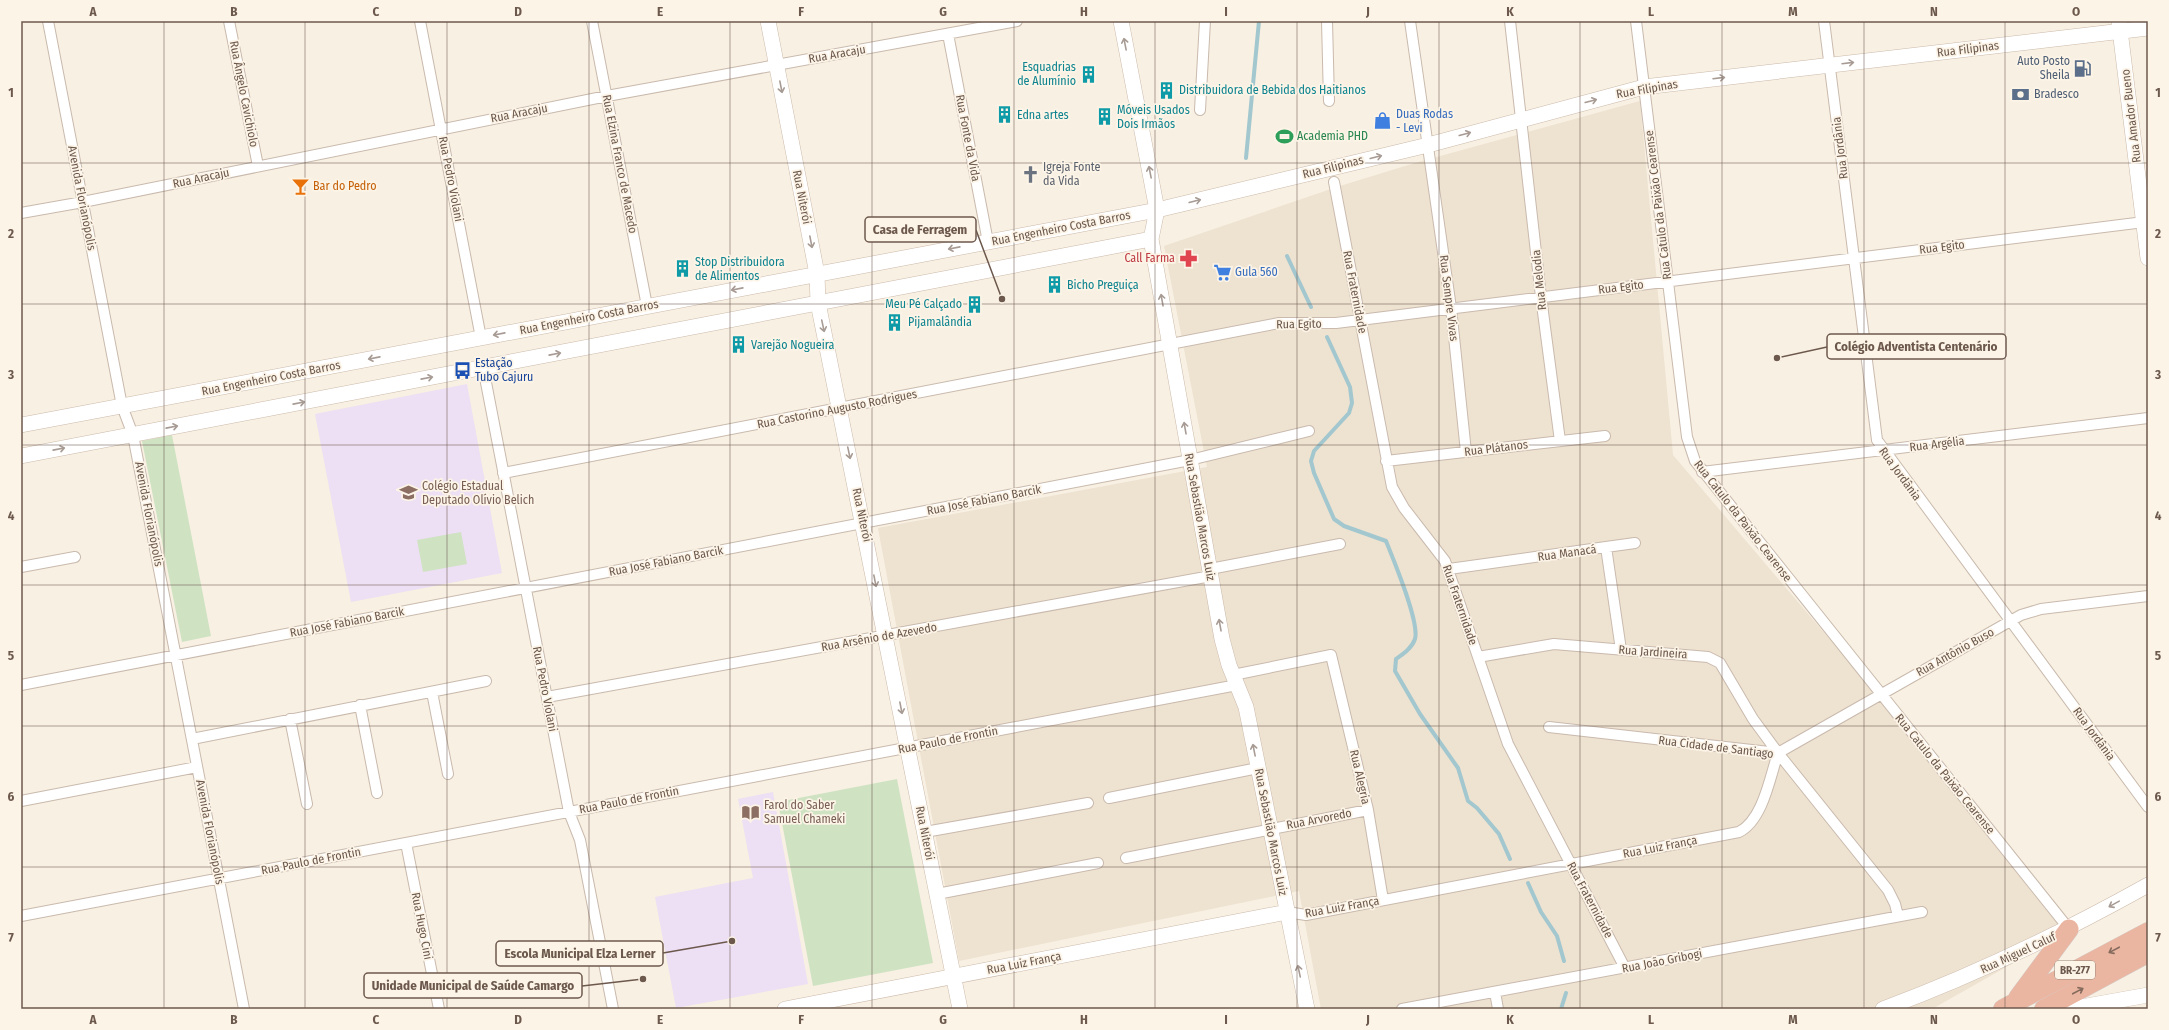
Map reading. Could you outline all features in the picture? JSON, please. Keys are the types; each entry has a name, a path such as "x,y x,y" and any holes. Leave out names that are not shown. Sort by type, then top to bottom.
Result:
{"highway":[{"path":"2009,1006 2069,929"},
{"name":"BR-277","path":"2009,1006 2148,932"},
{"name":"BR-277","path":"2044,1009 2148,953"}],"street":[{"name":"Avenida Florianópolis","path":"48,21 122,406 133,435 244,1009"},
{"name":"Rua Ângelo Cavichiolo","path":"229,21 258,166"},
{"name":"Rua Pedro Violani","path":"420,21 481,338"},
{"name":"Rua Elzina Franco de Macedo","path":"592,21 647,306"},
{"name":"Rua Niterói","path":"768,21 817,274 818,303 864,523 960,1009"},
{"name":"Rua Aracaju","path":"21,213 83,202 441,128 606,96 1018,21"},
{"name":"Rua Sebastião Marcos Luiz","path":"1121,21 1157,210 1151,239 1225,652 1246,707 1307,1009"},
{"path":"1200,110 1205,21"},
{"path":"1327,21 1329,101"},
{"name":"Rua Sempre Vivas","path":"1410,21 1451,308 1466,452"},
{"name":"Rua Melodia","path":"1510,21 1541,297 1560,441"},
{"name":"Rua Catulo da Paixão Cearense","path":"1636,21 1686,437 1695,461 1702,472 2069,929"},
{"name":"Rua Jordânia","path":"1824,21 1874,430 1877,440 1882,450 2148,807"},
{"name":"Rua Filipinas","path":"1157,210 1428,144 1644,87 1830,65 2120,26 2148,28"},
{"name":"Rua Amador Bueno","path":"2120,26 2148,258"},
{"name":"Rua Fonte da Vida","path":"948,34 988,242"},
{"name":"Rua Fraternidade","path":"1334,182 1392,487 1397,498 1440,553 1449,569 1508,744 1625,968"},
{"name":"Rua Engenheiro Costa Barros","path":"21,425 1157,210"},
{"name":"Rua Egito","path":"1170,345 1280,323 1326,324 1361,320 2144,222"},
{"path":"21,456 1151,239"},
{"name":"Rua Castorino Augusto Rodrigues","path":"503,473 1170,345"},
{"name":"Rua Pedro Violani","path":"483,367 569,812 580,840 613,1009"},
{"name":"Rua Argélia","path":"1702,472 2148,418"},
{"name":"Rua José Fabiano Barcik","path":"21,685 1190,460 1309,431"},
{"name":"Rua Plátanos","path":"1386,461 1605,436"},
{"path":"1606,547 1635,543"},
{"name":"Rua Arsênio de Azevedo","path":"547,697 886,635 1210,572 1340,544"},
{"name":"Rua Manacá","path":"1449,569 1606,547 1621,650"},
{"path":"21,567 75,557"},
{"name":"Rua Antônio Buso","path":"1778,753 2010,621 2030,612 2148,596"},
{"name":"Rua Jardineira","path":"1478,656 1554,644 1708,656 1720,663 1753,719 1778,753"},
{"name":"Rua Paulo de Frontin","path":"21,916 908,747 1235,680 1331,655"},
{"name":"Rua Alegria","path":"1331,655 1368,810 1383,900"},
{"path":"192,738 486,681"},
{"path":"432,692 448,774"},
{"path":"360,706 377,793"},
{"path":"290,719 307,804"},
{"name":"Rua Cidade de Santiago","path":"1549,727 1778,753 1888,890 1895,904 1898,916"},
{"name":"Rua Luiz França","path":"785,1009 1287,912 1306,915 1739,832 1747,828 1759,810 1778,753"},
{"path":"21,801 197,767"},
{"path":"1109,798 1258,768"},
{"path":"925,832 1088,803"},
{"name":"Rua Arvoredo","path":"1126,858 1368,810"},
{"name":"Rua Hugo Cini","path":"406,843 439,1009"},
{"path":"938,894 1098,863"},
{"name":"Rua Miguel Caluf","path":"1883,1009 1974,973 2069,929 2148,885"},
{"name":"Rua João Gribogi","path":"1408,1008 1922,912"},
{"path":"1494,992 1498,1009"},
{"path":"2070,1009 2147,996"}],"shaded area":[{"path":"1640,101 1673,455 1876,694 2065,928 2047,944 1932,1009 1321,1009 1299,891 959,961 878,528 1207,467 1164,246 1340,186 1415,163"},
{"name":"Colégio Estadual Deputado Olívio Belich","path":"467,384 502,573 351,602 315,414"},
{"path":"773,792 808,984 676,1008 655,897 753,878 738,799"}],"green space":[{"path":"172,435 211,636 182,642 142,441"},
{"path":"461,532 467,564 423,572 417,540"},
{"path":"897,779 933,963 813,986 778,802"}],"waterway":[{"path":"1246,158 1259,21"},
{"path":"1287,256 1311,307"},
{"path":"1327,337 1350,387 1352,403 1349,413 1314,451 1311,461 1314,473 1334,519 1344,526 1386,541 1410,605 1414,619 1415,631 1415,639 1412,645 1396,659 1395,671 1420,714 1458,768 1468,801 1477,808 1499,834 1510,859"},
{"path":"1528,883 1541,912 1557,936 1564,961"},
{"path":"1561,1009 1566,993"}],"place":[{"name":"Auto Posto Sheila","path":"2083,68"},
{"name":"Esquadrias de Alumínio","path":"1089,74"},
{"name":"Distribuidora de Bebida dos Haitianos","path":"1166,90"},
{"name":"Bradesco","path":"2021,94"},
{"name":"Edna artes","path":"1004,115"},
{"name":"Móveis Usados Dois Irmãos","path":"1104,117"},
{"name":"Duas Rodas - Levi","path":"1383,121"},
{"name":"Academia PHD","path":"1284,136"},
{"name":"Igreja Fonte da Vida","path":"1030,174"},
{"name":"Bar do Pedro","path":"300,186"},
{"name":"Call Farma","path":"1188,258"},
{"name":"Stop Distribuidora de Alimentos","path":"682,269"},
{"name":"Gula 560","path":"1222,272"},
{"name":"Bicho Preguiça","path":"1054,285"},
{"name":"Casa de Ferragem","path":"1002,299"},
{"name":"Meu Pé Calçado","path":"975,304"},
{"name":"Pijamalândia","path":"895,322"},
{"name":"Varejão Nogueira","path":"738,345"},
{"name":"Colégio Adventista Centenário","path":"1777,358"},
{"name":"Estação Tubo Cajuru","path":"462,370"},
{"name":"Colégio Estadual Deputado Olívio Belich","path":"409,493"},
{"name":"Farol do Saber Samuel Chameki","path":"751,812"},
{"name":"Escola Municipal Elza Lerner","path":"732,941"},
{"name":"Unidade Municipal de Saúde Camargo","path":"643,979"}]}
